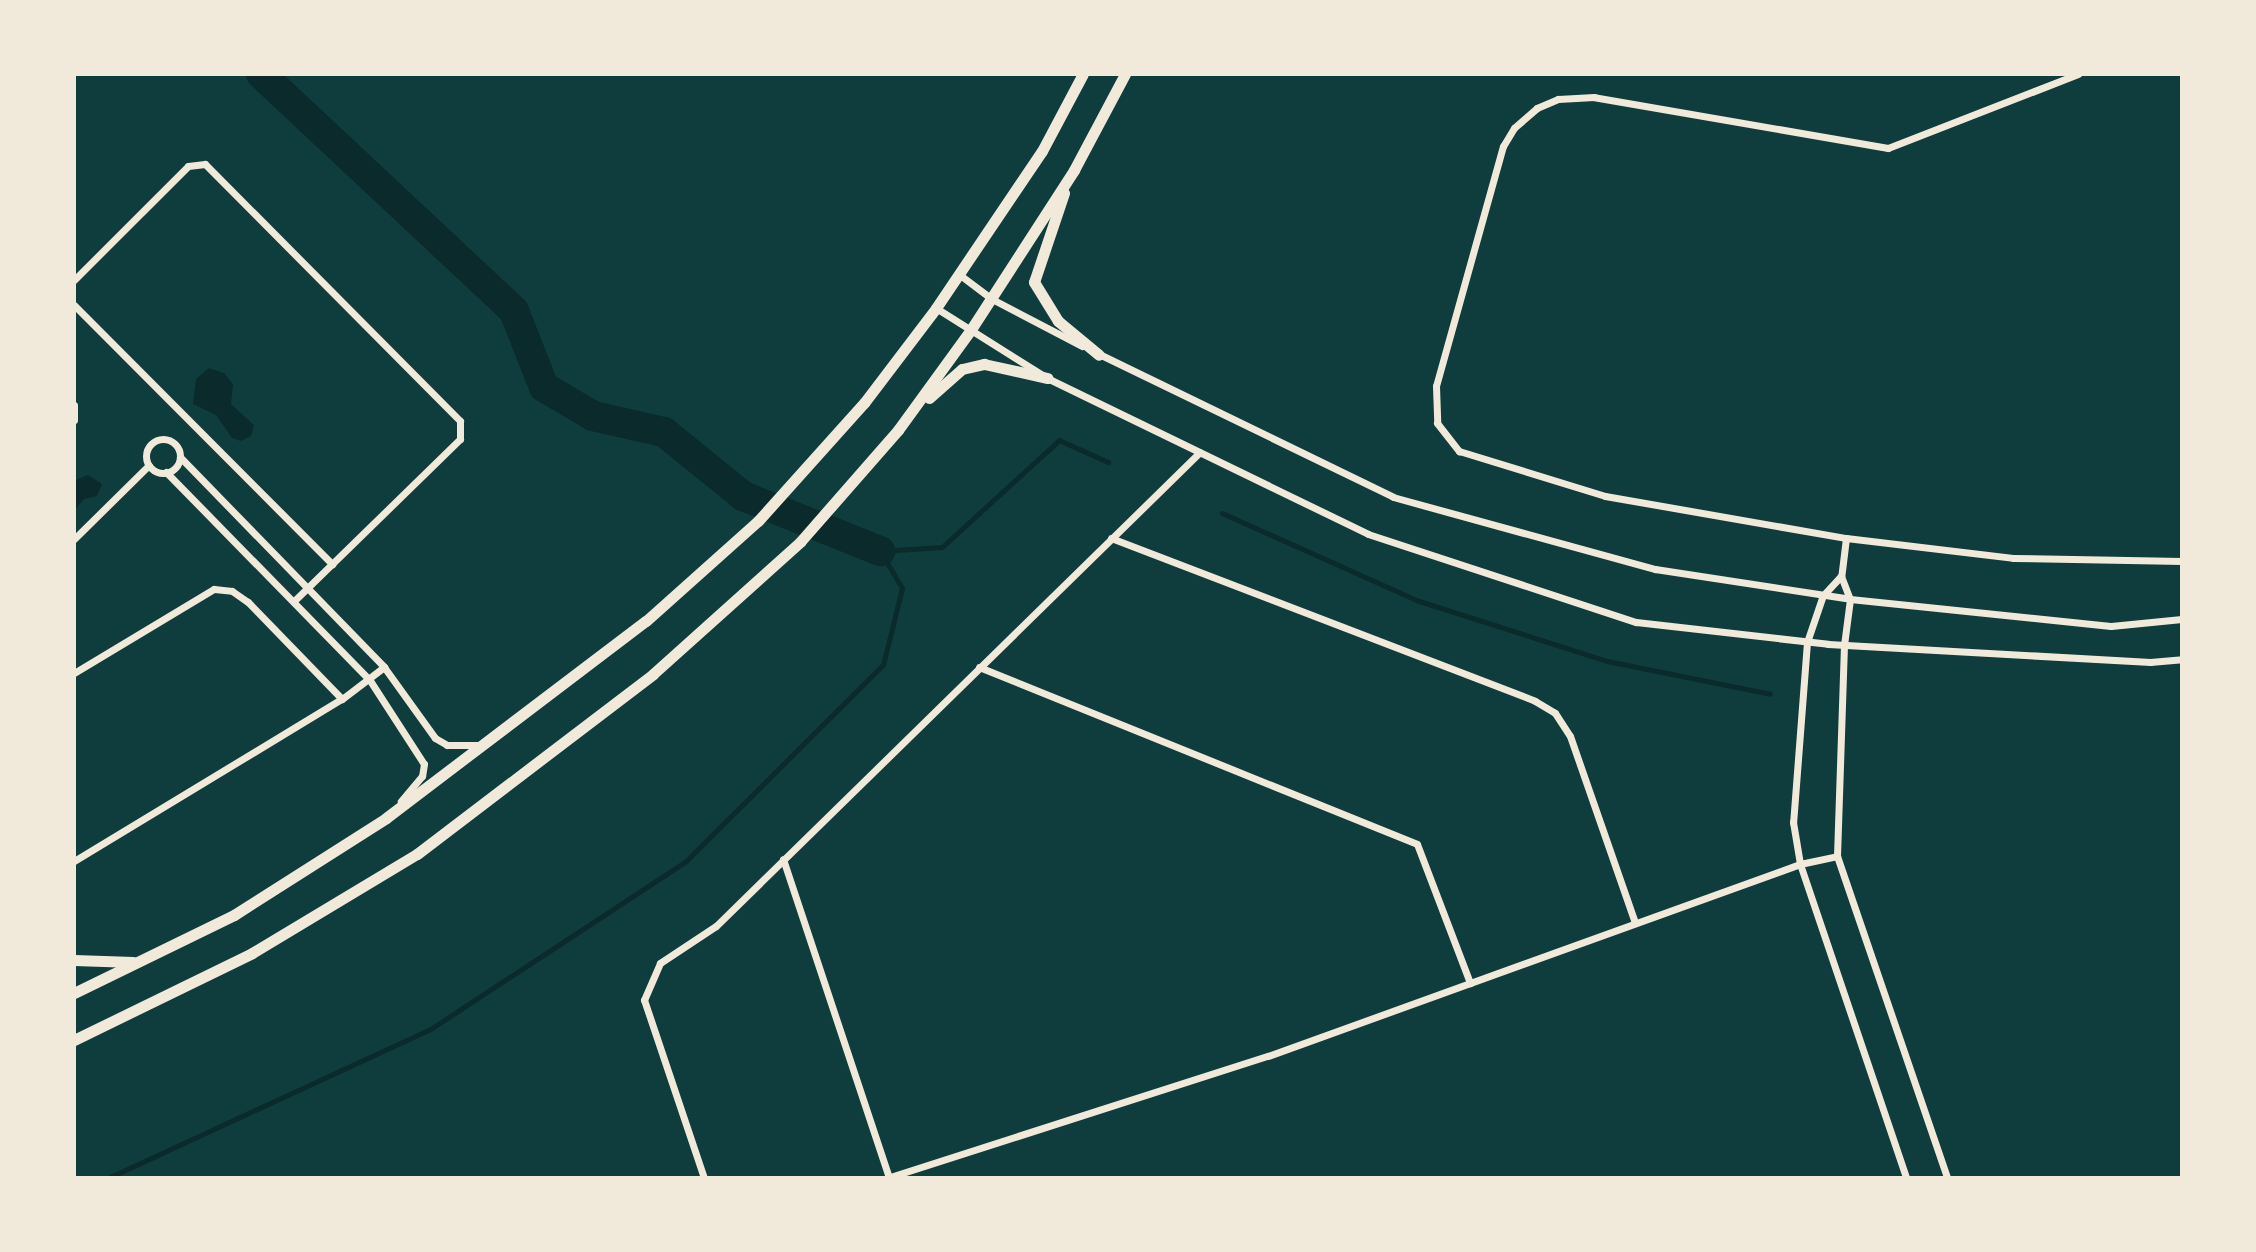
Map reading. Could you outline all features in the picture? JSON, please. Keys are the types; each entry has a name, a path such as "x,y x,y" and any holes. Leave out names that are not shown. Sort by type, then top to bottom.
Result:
{"main road":[{"path":"74,993 234,915 386,818 646,621 758,521 864,403 960,275 1042,151 1083,74"},
{"path":"74,1040 252,953 417,854 653,674 800,542 898,430 970,331 1074,170 1125,74"},
{"path":"1074,170 1034,282 1058,321 1099,355"},
{"path":"898,430 962,369 1001,365 1047,378"},
{"path":"74,960 141,961"}],"street":[{"path":"2078,74 1888,148 1594,97 1558,99 1537,108 1503,146 1436,386 1437,423 1445,438 1459,451 1487,463 1605,496 1846,538 2013,558 2182,561"},
{"path":"74,280 188,166 205,164 460,421 460,439 294,601"},
{"path":"960,275 990,298 1099,355 1393,497 1655,569 1823,595 2111,626 2182,619"},
{"path":"74,305 332,564"},
{"path":"936,308 1047,378 1368,534 1636,622 1844,645 2150,662 2182,659"},
{"path":"74,405 74,420"},
{"path":"149,465 147,448 161,439 172,441 180,457 384,667 435,738 467,748 490,742"},
{"path":"704,1178 644,1000 660,963 716,926 1200,452"},
{"path":"166,472 180,457"},
{"path":"149,465 166,472 369,679 424,764 422,776 386,818"},
{"path":"74,539 149,465"},
{"path":"1111,538 1535,701 1555,713 1570,736 1635,923"},
{"path":"1846,538 1841,576 1850,599 1844,645 1837,856 1947,1178"},
{"path":"1841,576 1823,595 1807,642 1793,822 1800,864 1906,1178"},
{"path":"74,673 214,589 232,591 248,602 342,699"},
{"path":"74,861 342,699 384,667"},
{"path":"979,667 1417,844 1470,983"},
{"path":"783,859 888,1178 1268,1056 1800,864 1837,856"}],"water":[{"path":"209,368 224,373 233,384 231,404 254,425 251,436 241,441 232,438 216,415 193,404 196,379"},
{"path":"88,475 102,484 97,496 84,499 74,511 76,480"}],"waterway":[{"path":"261,74 514,311 544,387 593,416 664,432 743,496 880,551"},
{"path":"108,1178 432,1028 686,861 883,665 902,588 880,551 942,547 1059,440 1108,462"},
{"path":"1222,513 1419,601 1607,661 1770,694"}]}
